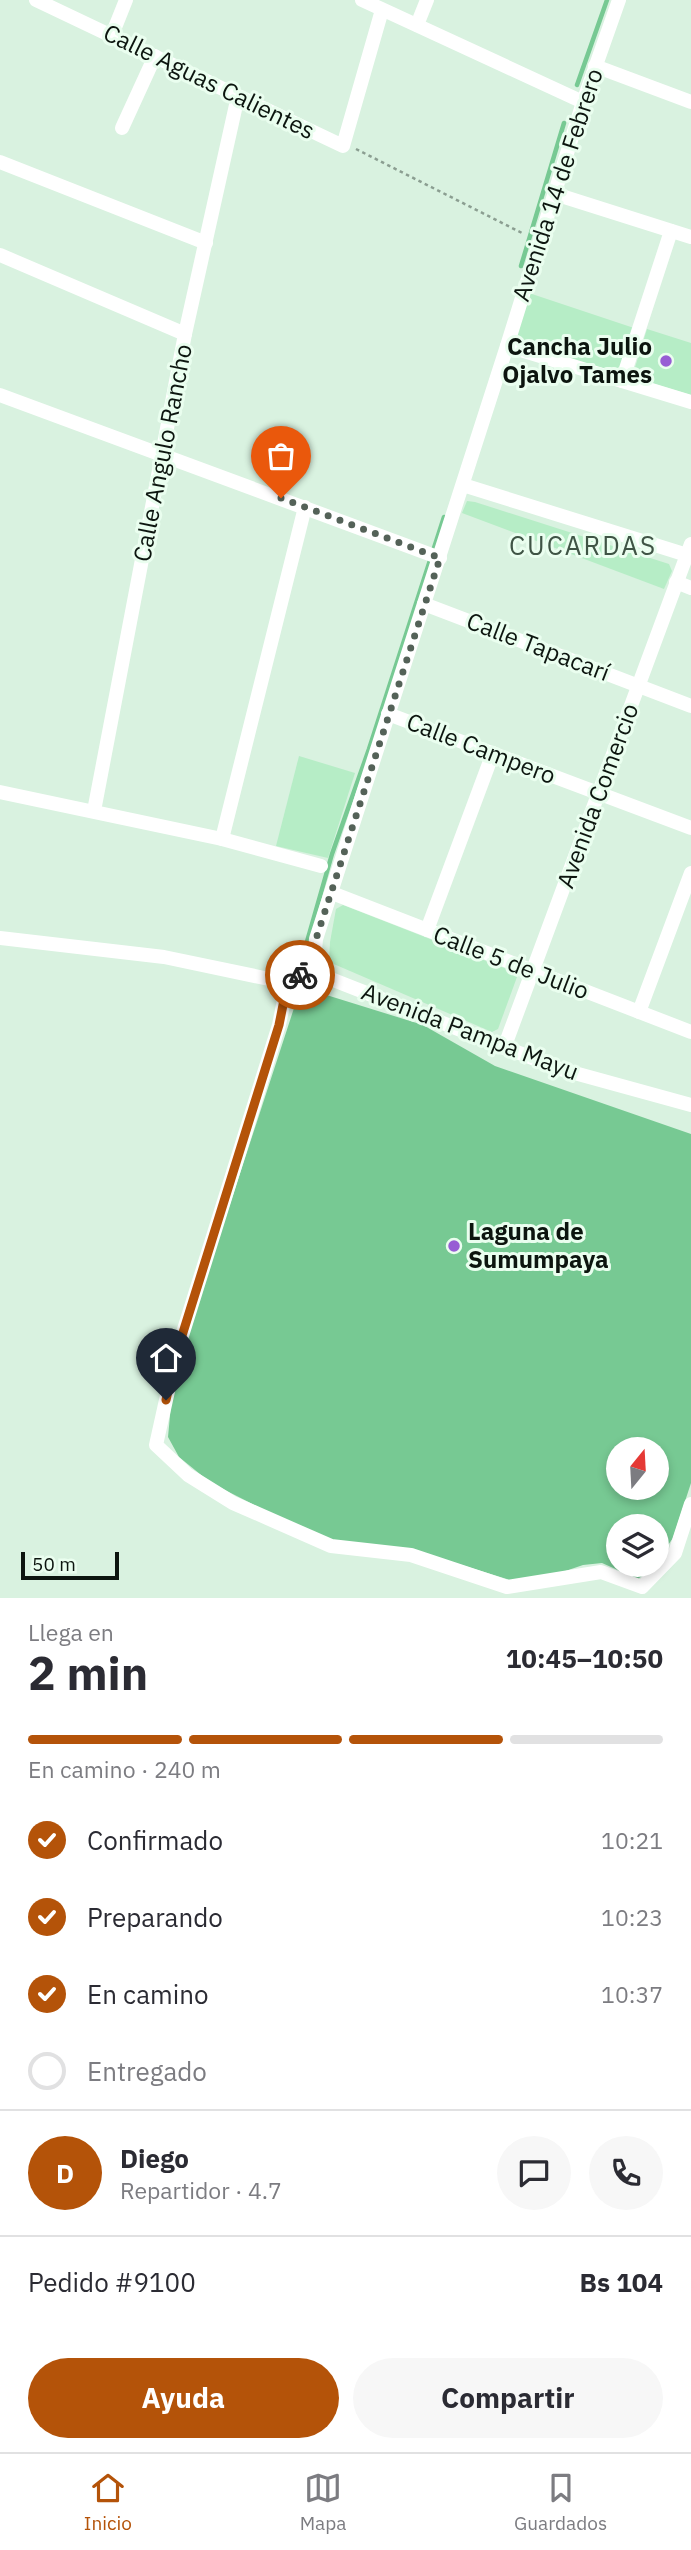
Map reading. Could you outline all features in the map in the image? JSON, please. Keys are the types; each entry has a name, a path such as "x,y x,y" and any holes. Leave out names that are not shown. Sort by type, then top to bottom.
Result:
{"street":[{"name":"Calle Aguas Calientes","path":"36,0 344,145"},
{"path":"112,35 126,0"},
{"path":"362,0 583,102"},
{"path":"417,25 427,0"},
{"name":"Avenida 14 de Febrero","path":"313,972 316,939 424,604 433,555 463,485 583,102 619,0"},
{"path":"344,145 382,10"},
{"path":"122,128 155,56"},
{"path":"595,66 691,102"},
{"name":"Calle Angulo Rancho","path":"94,811 185,334 238,96"},
{"path":"0,162 206,243"},
{"path":"555,194 691,237"},
{"path":"622,381 671,231"},
{"path":"0,255 185,334"},
{"path":"507,346 691,402"},
{"path":"0,394 433,555"},
{"path":"463,485 689,549"},
{"path":"222,839 305,507"},
{"name":"Avenida Comercio","path":"504,1048 689,549"},
{"path":"676,582 691,588"},
{"name":"Calle Tapacarí","path":"424,604 691,706"},
{"name":"Calle Campero","path":"388,714 691,828"},
{"path":"427,930 493,753"},
{"path":"0,792 222,839 321,866"},
{"path":"639,1012 691,873"},
{"name":"Calle 5 de Julio","path":"331,893 691,1032"},
{"path":"0,938 164,957 274,980 313,972"},
{"name":"Avenida Pampa Mayu","path":"313,972 560,1069 691,1105"},
{"path":"274,980 285,995 279,1025 176,1355 156,1445 188,1475 233,1503 331,1546 411,1555 507,1587 601,1572 642,1587 675,1553 691,1504"}],"path":[{"name":"Calle Aguas Calientes","path":"344,145 522,233"}],"shaded area":[{"path":"529,293 637,329 617,373 514,341"},
{"name":"Cancha Julio Ojalvo Tames","path":"647,329 691,343 691,395 632,377"},
{"path":"467,501 669,564 672,571 664,589 462,513"},
{"path":"299,756 355,773 328,858 276,846"},
{"path":"343,905 512,971 517,977 498,1029 492,1032 329,962 336,909"},
{"name":"Laguna de Sumumpaya","path":"320,993 423,1025 495,1066 691,1134 691,1483 669,1544 669,1514 606,1514 606,1565 583,1565 539,1580 513,1581 410,1549 324,1540 211,1483 179,1457 168,1437 171,1405 186,1339 295,1005 303,998"}],"waterway":[{"path":"577,85 607,0"},
{"path":"521,266 564,123"},
{"path":"303,998 304,952 332,854 444,517"}],"way so far":[{"path":"281,498 440,558 316,939 313,972 300,975"}],"place":[{"name":"Cancha Julio Ojalvo Tames","path":"666,361"},
{"name":"Laguna de Sumumpaya","path":"454,1246"}],"district":[{"name":"CUCARDAS","path":"583,546"}],"route":[{"path":"166,1400 176,1355 279,1025 285,995 274,980 300,975"}]}
